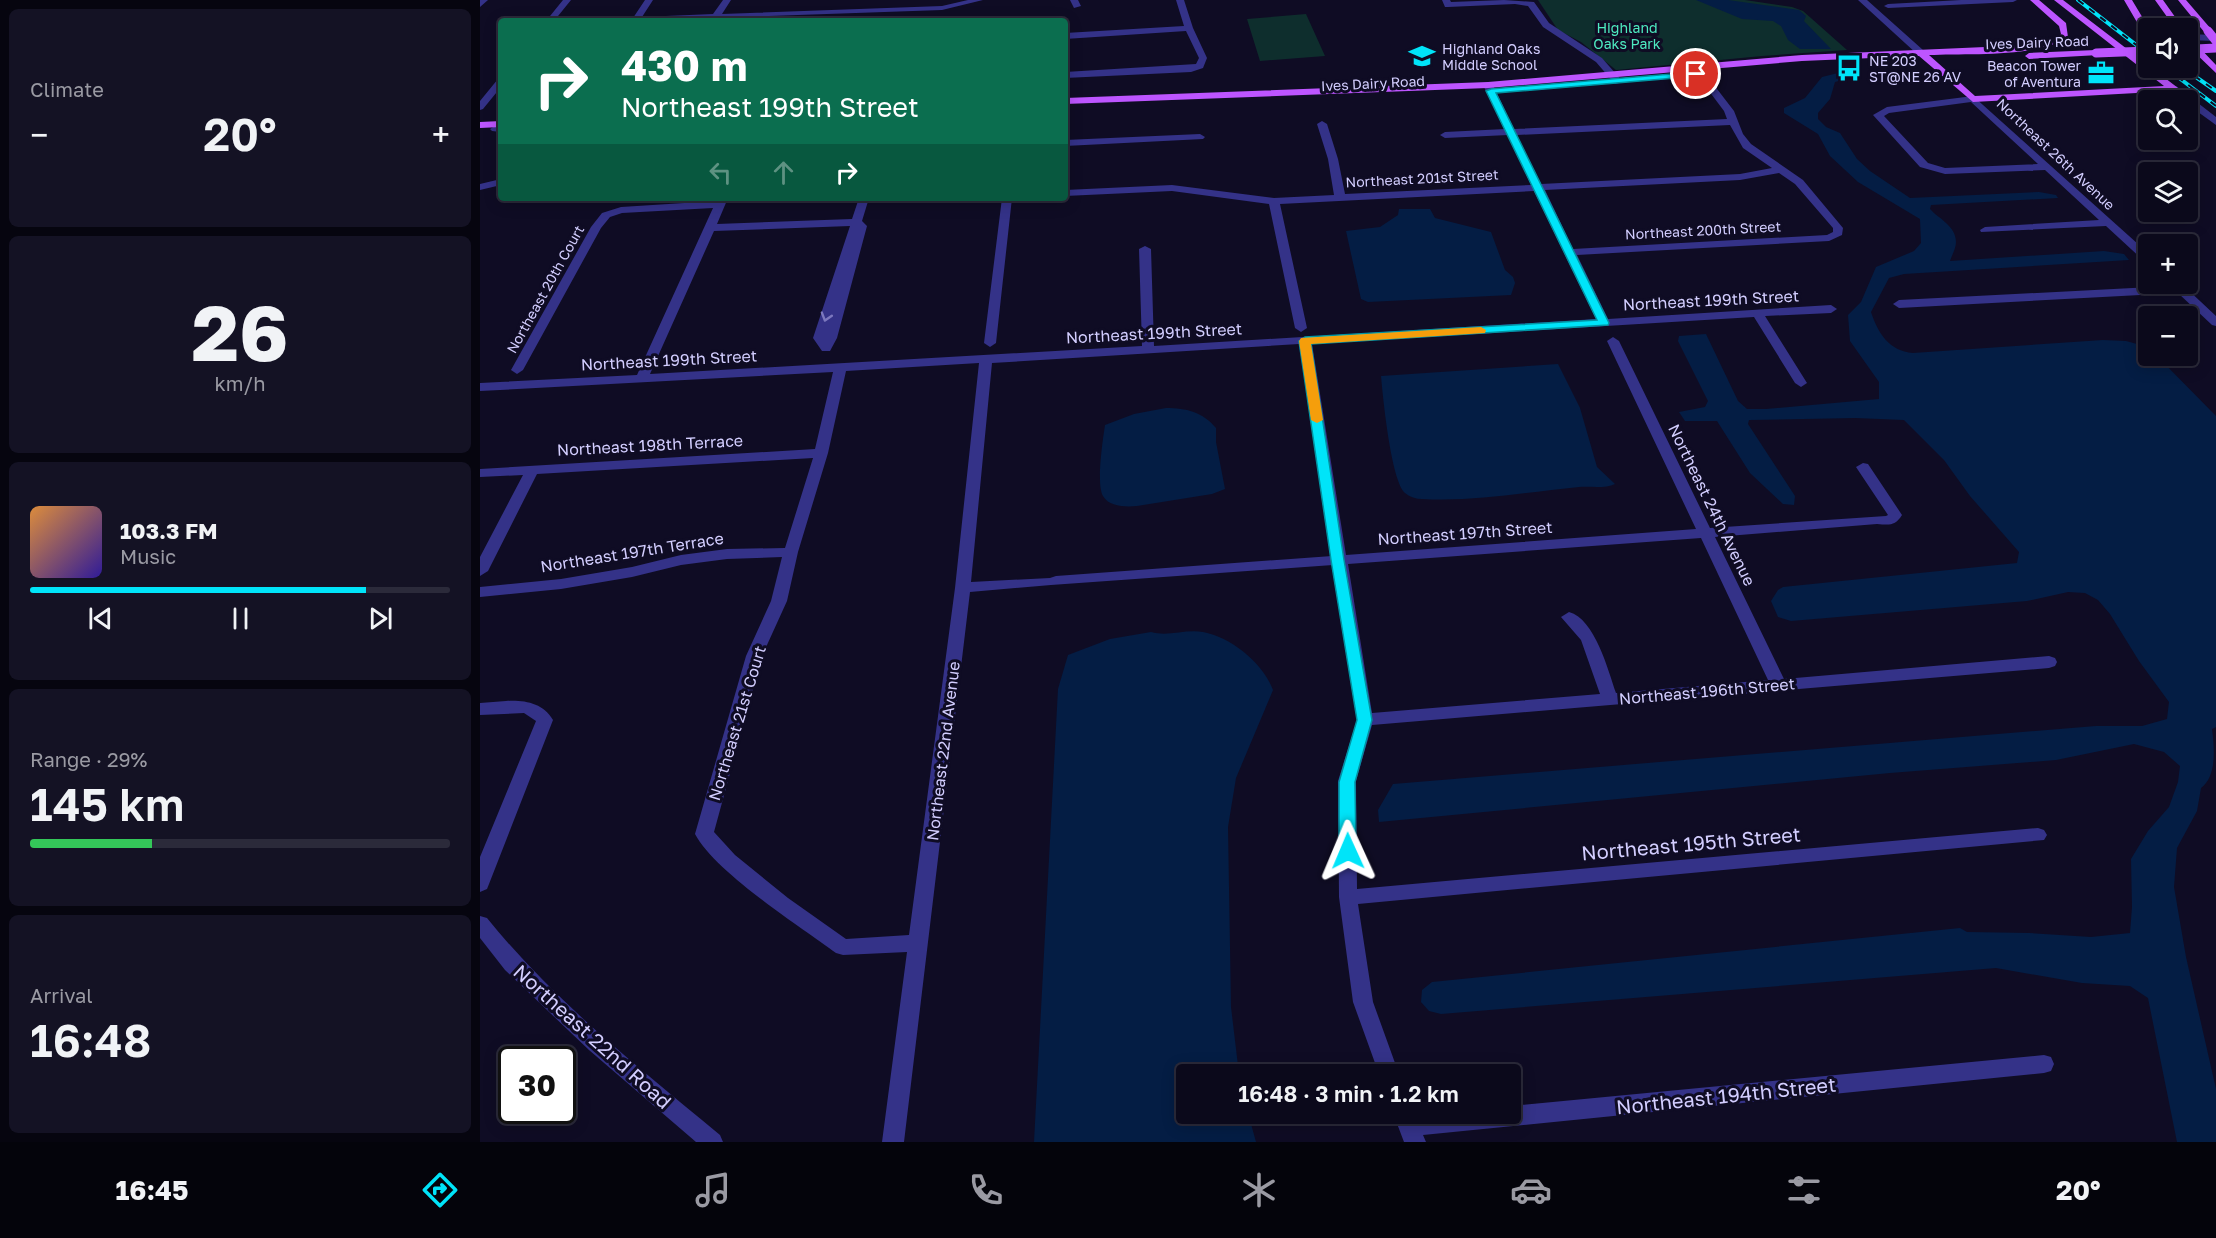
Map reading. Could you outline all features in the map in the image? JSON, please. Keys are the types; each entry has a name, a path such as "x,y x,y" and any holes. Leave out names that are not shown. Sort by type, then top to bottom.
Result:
{"main road":[{"name":"Ives Dairy Road","path":"1615,79 1802,58 2031,48 2058,41 2065,33 2063,25 2034,0"},
{"path":"2058,0 2173,88"},
{"path":"2128,0 2139,18"},
{"path":"2159,0 2171,18"},
{"path":"2182,0 2216,39"},
{"path":"2198,43 2216,49"},
{"path":"2198,53 2216,49"},
{"name":"Ives Dairy Road","path":"1068,108 1204,105 1738,71 2138,51"},
{"name":"Northeast 26th Avenue","path":"1920,52 1973,99"},
{"path":"2198,57 2214,68"},
{"name":"Ives Dairy Road","path":"1068,101 1489,88"},
{"path":"1973,99 2173,88"},
{"path":"480,117 498,117"},
{"path":"480,125 498,128"}],"street":[{"path":"480,5 484,0"},
{"path":"552,18 567,0"},
{"path":"636,18 649,0"},
{"path":"716,17 727,0"},
{"path":"689,18 942,8 979,0"},
{"path":"1068,75 1191,69 1200,66 1203,58 1189,28 1180,0"},
{"name":"Northeast 26th Avenue","path":"1862,0 1920,52"},
{"path":"1888,6 2013,1"},
{"path":"1447,3 1515,2 1531,4 1546,25 1589,52 1615,79"},
{"path":"1068,36 1189,28"},
{"path":"2198,39 2216,39"},
{"path":"480,107 498,85"},
{"path":"1712,87 1729,111 1738,134 1747,146 1781,170"},
{"path":"1489,88 1604,323"},
{"path":"2173,88 2216,122"},
{"path":"1973,99 1887,110 1878,115 1923,165 1932,169 1945,171 2047,167"},
{"name":"Northeast 26th Avenue","path":"1973,99 2138,250"},
{"path":"1445,135 1734,122"},
{"path":"1322,124 1333,159 1340,197"},
{"path":"1068,143 1200,137"},
{"name":"Northeast 201st Street","path":"1068,193 1172,188 1274,201 1740,177 1781,170"},
{"name":"Northeast 200th Street","path":"1571,252 1836,236 1838,228 1817,202 1781,170"},
{"path":"480,187 498,183"},
{"path":"642,378 721,201"},
{"name":"Northeast 20th Court","path":"518,370 596,227 608,214 630,208 721,201"},
{"path":"710,228 857,222 862,226 831,338 826,348 819,338 852,232 857,222 863,201"},
{"name":"Northeast 22nd Avenue","path":"893,1142 963,588 1007,201"},
{"path":"1274,201 1303,335 1365,720 1347,782 1348,897 1363,1002 1385,1064"},
{"path":"1985,230 2108,223"},
{"path":"1145,249 1148,349"},
{"path":"1899,304 2138,289"},
{"path":"2186,294 2216,322"},
{"name":"Northeast 199th Street","path":"480,387 840,368 988,351 1148,349 1303,335 1604,323 1831,309"},
{"path":"1757,314 1801,383"},
{"name":"Northeast 24th Avenue","path":"1613,341 1779,685"},
{"name":"Northeast 21st Court","path":"840,368 821,453 791,552 779,601 754,656 704,834 728,860 843,947 918,943"},
{"name":"Northeast 198th Terrace","path":"480,473 821,453"},
{"name":"Northeast 197th Street","path":"963,588 1877,520 1890,521 1895,515 1863,468"},
{"path":"480,571 532,470"},
{"name":"Northeast 197th Terrace","path":"480,592 561,584 632,572 681,560 727,554 791,552"},
{"path":"1569,617 1588,638 1610,699"},
{"name":"Northeast 196th Street","path":"1365,720 2049,662"},
{"path":"480,709 524,706 541,713 545,720 480,884"},
{"name":"Northeast 195th Street","path":"1348,897 2038,835"},
{"name":"Northeast 22nd Road","path":"480,924 512,964 596,1044 712,1142"},
{"name":"Northeast 194th Street","path":"1409,1127 2044,1064"}],"green space":[{"name":"Highland Oaks Park","path":"1538,0 1745,0 1792,7 1803,11 1847,50 1616,70 1581,42 1558,30"},
{"path":"1306,14 1325,56 1260,61 1247,19"}],"water":[{"path":"1696,0 1728,0 1799,10 1806,16 1804,21 1831,49 1800,49 1788,40 1781,26 1773,21 1742,19"},
{"path":"1847,69 1860,75 1835,82 1830,99 1818,113 1818,119 1826,127 1840,133 1857,159 1870,171 1910,198 2039,192 2056,195 2058,198 1931,205 1930,209 1950,227 1955,236 1955,247 1950,261 2104,251 2124,254 2129,260 1904,274 1889,278 1871,312 1881,334 1891,345 1913,353 2103,340 2126,341 2138,344 2138,366 2167,366 2216,416 2216,727 2212,729 2213,763 2209,777 2201,788 2197,811 2177,848 2174,887 2186,957 2216,1089 2216,1142 2177,1142 2148,998 2130,986 2082,983 1996,968 1441,1014 1429,1011 1421,1002 1422,990 1432,982 1960,928 1967,932 2091,937 2130,933 2131,859 2148,831 2169,807 2178,782 2180,766 2164,752 2134,744 2056,760 1890,773 1379,822 1378,810 1393,784 2096,726 2142,726 2167,719 2169,702 2139,661 2110,614 2098,600 2085,593 2068,592 2027,601 1791,621 1778,617 1771,601 1778,590 1783,587 2017,563 2019,552 1970,496 1944,460 1904,420 1855,418 1749,420 1748,424 1795,496 1794,505 1783,504 1750,473 1717,421 1685,421 1679,412 1705,407 1708,401 1678,341 1679,336 1706,334 1738,401 1747,409 1879,399 1879,382 1850,341 1848,315 1861,302 1876,267 1914,251 1921,243 1920,219 1858,182 1830,156 1818,134 1784,113 1784,108 1805,98 1822,77 1838,73 1838,70"},
{"path":"1399,209 1430,209 1435,218 1491,232 1505,270 1513,277 1515,283 1511,295 1368,302 1361,299 1346,231 1380,227 1398,215"},
{"path":"1558,364 1580,408 1597,467 1615,484 1442,500 1420,499 1405,493 1400,485 1392,456 1381,376"},
{"path":"1166,408 1194,412 1206,418 1216,428 1216,442 1225,489 1212,494 1137,506 1123,506 1109,502 1103,496 1100,482 1105,425 1134,414"},
{"path":"1190,631 1214,635 1235,645 1254,661 1273,690 1236,778 1228,827 1231,1007 1238,1064 1176,1064 1176,1124 1251,1124 1256,1142 1034,1142 1058,689 1068,655 1110,639 1151,632 1164,634"}],"railway":[{"path":"2078,0 2138,46"},
{"path":"2179,78 2216,106"},
{"path":"2197,78 2216,91"}],"slow traffic":[{"path":"1317,420 1305,341 1481,330"}],"place":[{"name":"Highland Oaks Middle School","path":"1422,56"},
{"name":"NE 203 ST@NE 26 AV","path":"1849,68"},
{"name":"Beacon Tower of Aventura","path":"2101,73"}],"route":[{"path":"1348,851 1347,782 1365,720 1305,341 1604,323 1597,304 1491,91 1576,86 1696,74"}]}
